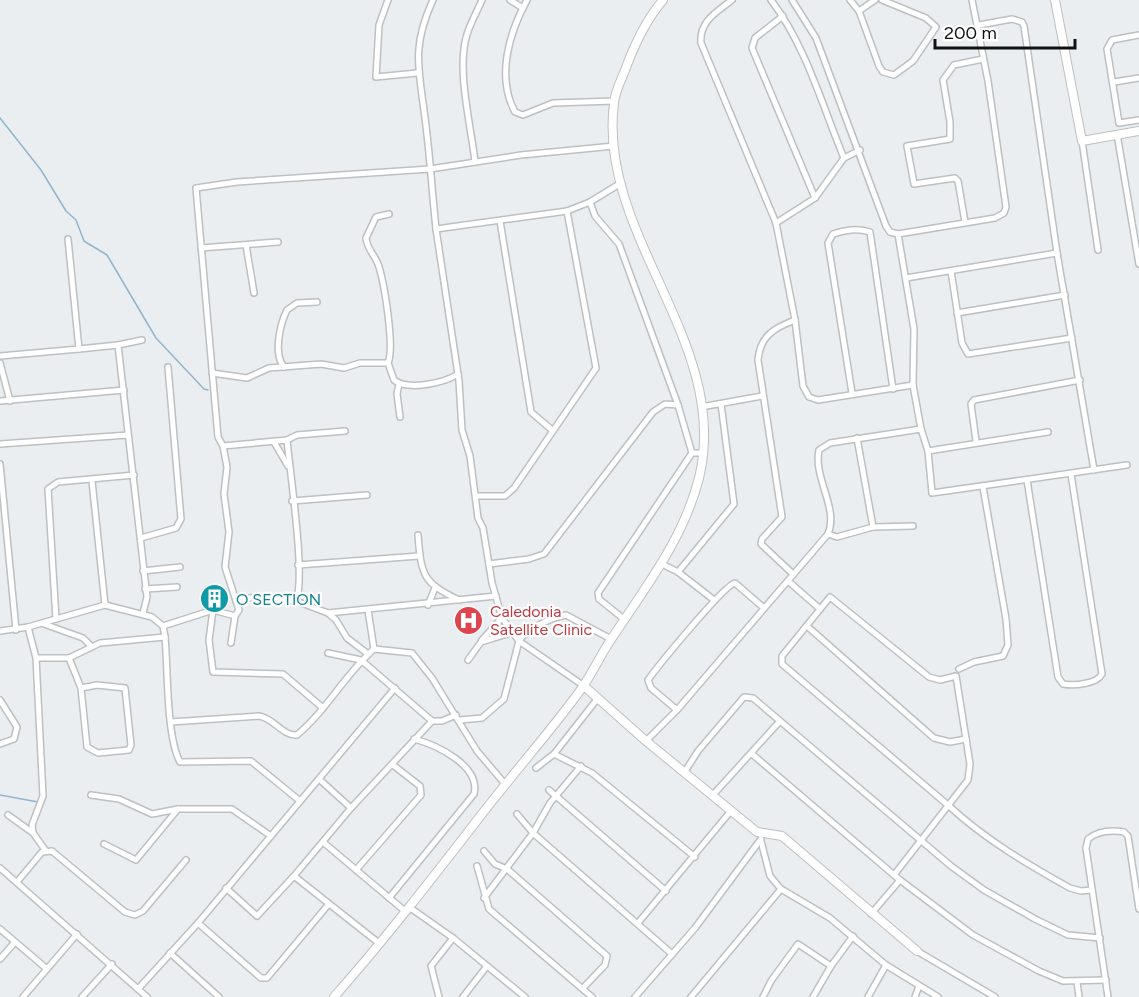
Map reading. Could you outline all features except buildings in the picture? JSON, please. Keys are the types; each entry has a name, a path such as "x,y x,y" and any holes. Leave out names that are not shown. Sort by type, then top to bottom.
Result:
{"street":[{"path":"388,0 380,25 376,78 417,73"},
{"path":"433,0 419,40 417,73 436,229 459,381 462,430 470,456 478,518 487,546 502,618 519,640 584,686 762,838 771,876 781,889 830,918 886,965 938,997"},
{"path":"475,162 467,96 461,75 466,38 482,0"},
{"path":"510,0 523,8"},
{"path":"527,0 507,52 505,71 515,112 523,115 553,104 614,101"},
{"path":"334,997 380,944 584,686 611,639 662,564 684,519 699,480 704,453 701,406 696,379 681,333 636,229 621,183 614,146 614,101 638,37 663,0"},
{"path":"732,0 706,22 700,33 701,43 776,223 795,320 803,386 809,397 818,400 913,385"},
{"path":"771,0 783,16 801,51 844,158"},
{"path":"850,0 859,11 883,72 888,75 899,74 913,61 936,27 926,18 882,0"},
{"path":"859,11 875,0"},
{"path":"796,1 816,38 860,150 886,226 890,232 898,234 995,218 1004,213 1006,207 979,26 972,0"},
{"path":"1055,0 1082,141 1098,250"},
{"path":"783,16 755,38 752,48 815,198"},
{"path":"979,26 1012,19 1022,22 1024,26 1057,253 1094,470"},
{"path":"1139,35 1112,40 1107,45 1119,123 1139,120"},
{"path":"965,222 958,181 955,178 914,184 907,146 950,138 944,80 954,65 983,58"},
{"path":"1113,82 1139,78"},
{"path":"1082,141 1139,131"},
{"path":"1117,134 1139,264"},
{"path":"231,643 235,616 239,610 225,567 230,532 224,494 228,466 218,437 196,188 237,182 430,169 614,146"},
{"path":"776,223 815,198 844,158 860,150"},
{"path":"436,229 567,211 590,202 621,183"},
{"path":"590,202 595,216 619,244 678,405 692,453"},
{"path":"476,496 505,496 514,488 552,430 590,381 596,368 567,211"},
{"path":"389,214 376,217 366,238 379,267 390,328 391,357 388,363 394,380 407,386 451,379 459,381"},
{"path":"500,221 531,412 552,430"},
{"path":"852,393 828,243 833,234 846,230 861,229 870,232 893,388"},
{"path":"898,234 914,329 913,385 921,429 928,451 932,493 1127,465"},
{"path":"68,239 80,349"},
{"path":"201,248 278,242"},
{"path":"246,244 254,293"},
{"path":"906,278 1057,253"},
{"path":"951,271 964,350 968,354 1072,338"},
{"path":"957,313 1065,295"},
{"path":"284,367 279,362 279,337 287,309 297,303 317,302"},
{"path":"793,574 761,542 782,518 758,360 762,342 775,328 795,320"},
{"path":"0,356 118,345 142,340"},
{"path":"118,345 147,597 143,613"},
{"path":"0,363 10,401"},
{"path":"212,373 247,378 269,368 321,364 344,368 360,363 388,363"},
{"path":"141,538 176,528 181,519 168,367"},
{"path":"451,379 458,374"},
{"path":"976,441 971,404 974,400 1080,380"},
{"path":"399,384 397,394 400,417"},
{"path":"0,401 124,390"},
{"path":"701,406 762,396"},
{"path":"489,564 537,558 544,554 652,412 665,404 678,405"},
{"path":"678,572 734,504 721,404"},
{"path":"646,741 677,710 828,534 831,523 818,453 830,443 921,429"},
{"path":"223,446 274,442 287,440 297,435 345,431"},
{"path":"928,451 948,449 976,441 1048,432"},
{"path":"0,444 128,435"},
{"path":"858,438 873,527"},
{"path":"287,440 300,593 296,601"},
{"path":"274,442 289,467"},
{"path":"692,453 704,453"},
{"path":"625,620 599,599 598,593 692,453"},
{"path":"0,464 16,630"},
{"path":"1027,480 1058,677 1063,684 1070,685 1097,680 1102,674 1071,474"},
{"path":"56,619 48,489 58,482 134,476"},
{"path":"92,481 105,605"},
{"path":"959,669 974,662 1003,656 1008,645 1006,619 983,487"},
{"path":"292,501 367,495"},
{"path":"828,534 837,537 873,527 914,526"},
{"path":"418,535 419,555 428,582 461,601"},
{"path":"298,566 419,555"},
{"path":"662,564 678,572 714,600"},
{"path":"143,571 180,567"},
{"path":"788,581 820,609"},
{"path":"677,710 651,688 648,680 714,600 730,584 735,583 764,608"},
{"path":"145,589 177,587"},
{"path":"428,605 435,588"},
{"path":"236,598 263,597 296,601 328,613 336,620 347,638 368,654"},
{"path":"328,613 496,597"},
{"path":"894,875 949,806 969,780 970,764 956,675 940,680 929,677 830,597 782,656 782,664 949,806 989,841 1076,890 1092,890"},
{"path":"0,631 43,624 105,605 143,613 159,621 163,626 165,637 171,722 176,755 182,763 251,761 300,801"},
{"path":"163,626 213,610 235,616"},
{"path":"213,610 209,640 213,672 283,674 323,708"},
{"path":"368,610 374,649"},
{"path":"328,653 361,660 432,721 442,721 482,718 504,699 519,640 525,632 562,615 611,639"},
{"path":"468,660 502,618"},
{"path":"43,624 83,638 91,645"},
{"path":"807,626 934,738 950,742 966,739"},
{"path":"28,627 36,658 43,795 32,825 33,833"},
{"path":"481,642 513,632"},
{"path":"36,658 69,658 91,645 109,641 165,637"},
{"path":"171,722 259,716 271,720 293,736 309,724 361,660 374,649 412,653 432,678 477,751 505,784"},
{"path":"69,658 81,688 87,747 98,753 129,750 131,745 125,688 98,685 81,688"},
{"path":"138,989 198,923 395,688"},
{"path":"684,773 698,751 744,697 753,698 951,866 984,890 1068,935 1100,938"},
{"path":"536,768 554,754 597,698"},
{"path":"0,700 17,727 15,739 0,744"},
{"path":"226,888 257,916 351,808 432,721"},
{"path":"712,796 780,721"},
{"path":"389,898 474,794 474,779 465,768 434,747 414,739"},
{"path":"554,754 581,766 695,857"},
{"path":"752,754 900,880 992,946 1059,980 1077,982 1106,980"},
{"path":"356,870 421,795 420,786 393,765"},
{"path":"484,898 533,833 556,795 581,766"},
{"path":"319,779 351,808"},
{"path":"549,790 666,891"},
{"path":"90,795 119,798 144,813 152,814 178,809 232,809 271,836"},
{"path":"104,843 132,859 139,859 178,809"},
{"path":"638,924 730,812"},
{"path":"517,814 533,833 672,954"},
{"path":"9,815 33,833 46,851 58,854 124,912 135,915 143,911 186,860"},
{"path":"1108,997 1086,848 1088,838 1104,832 1124,832 1128,838 1139,909"},
{"path":"635,997 672,954 762,838 782,836 917,951 995,997"},
{"path":"323,842 389,898 453,938 522,996"},
{"path":"17,882 46,851"},
{"path":"484,851 495,864 507,869 607,956 605,965 583,988"},
{"path":"477,866 484,898 489,909 592,997"},
{"path":"0,868 147,997"},
{"path":"294,876 380,944"},
{"path":"871,914 900,880"},
{"path":"691,997 781,889"},
{"path":"198,923 261,978 267,978 328,905"},
{"path":"0,929 47,969"},
{"path":"23,997 77,934"},
{"path":"813,997 831,966 853,936"},
{"path":"439,997 431,966 453,938"},
{"path":"0,958 15,942"},
{"path":"763,997 771,981 798,944 831,966"},
{"path":"170,952 219,997"},
{"path":"82,997 112,964"},
{"path":"868,997 886,965"},
{"path":"463,997 487,966"},
{"path":"1077,982 1079,997"},
{"path":"915,997 919,986"}],"waterway":[{"path":"0,118 41,170 66,211 76,220 84,241 107,255 156,338 204,389 208,390"},
{"path":"0,795 38,802"}],"place":[{"name":"O SECTION","path":"215,599"},
{"name":"Caledonia Satellite Clinic","path":"469,620"}]}
